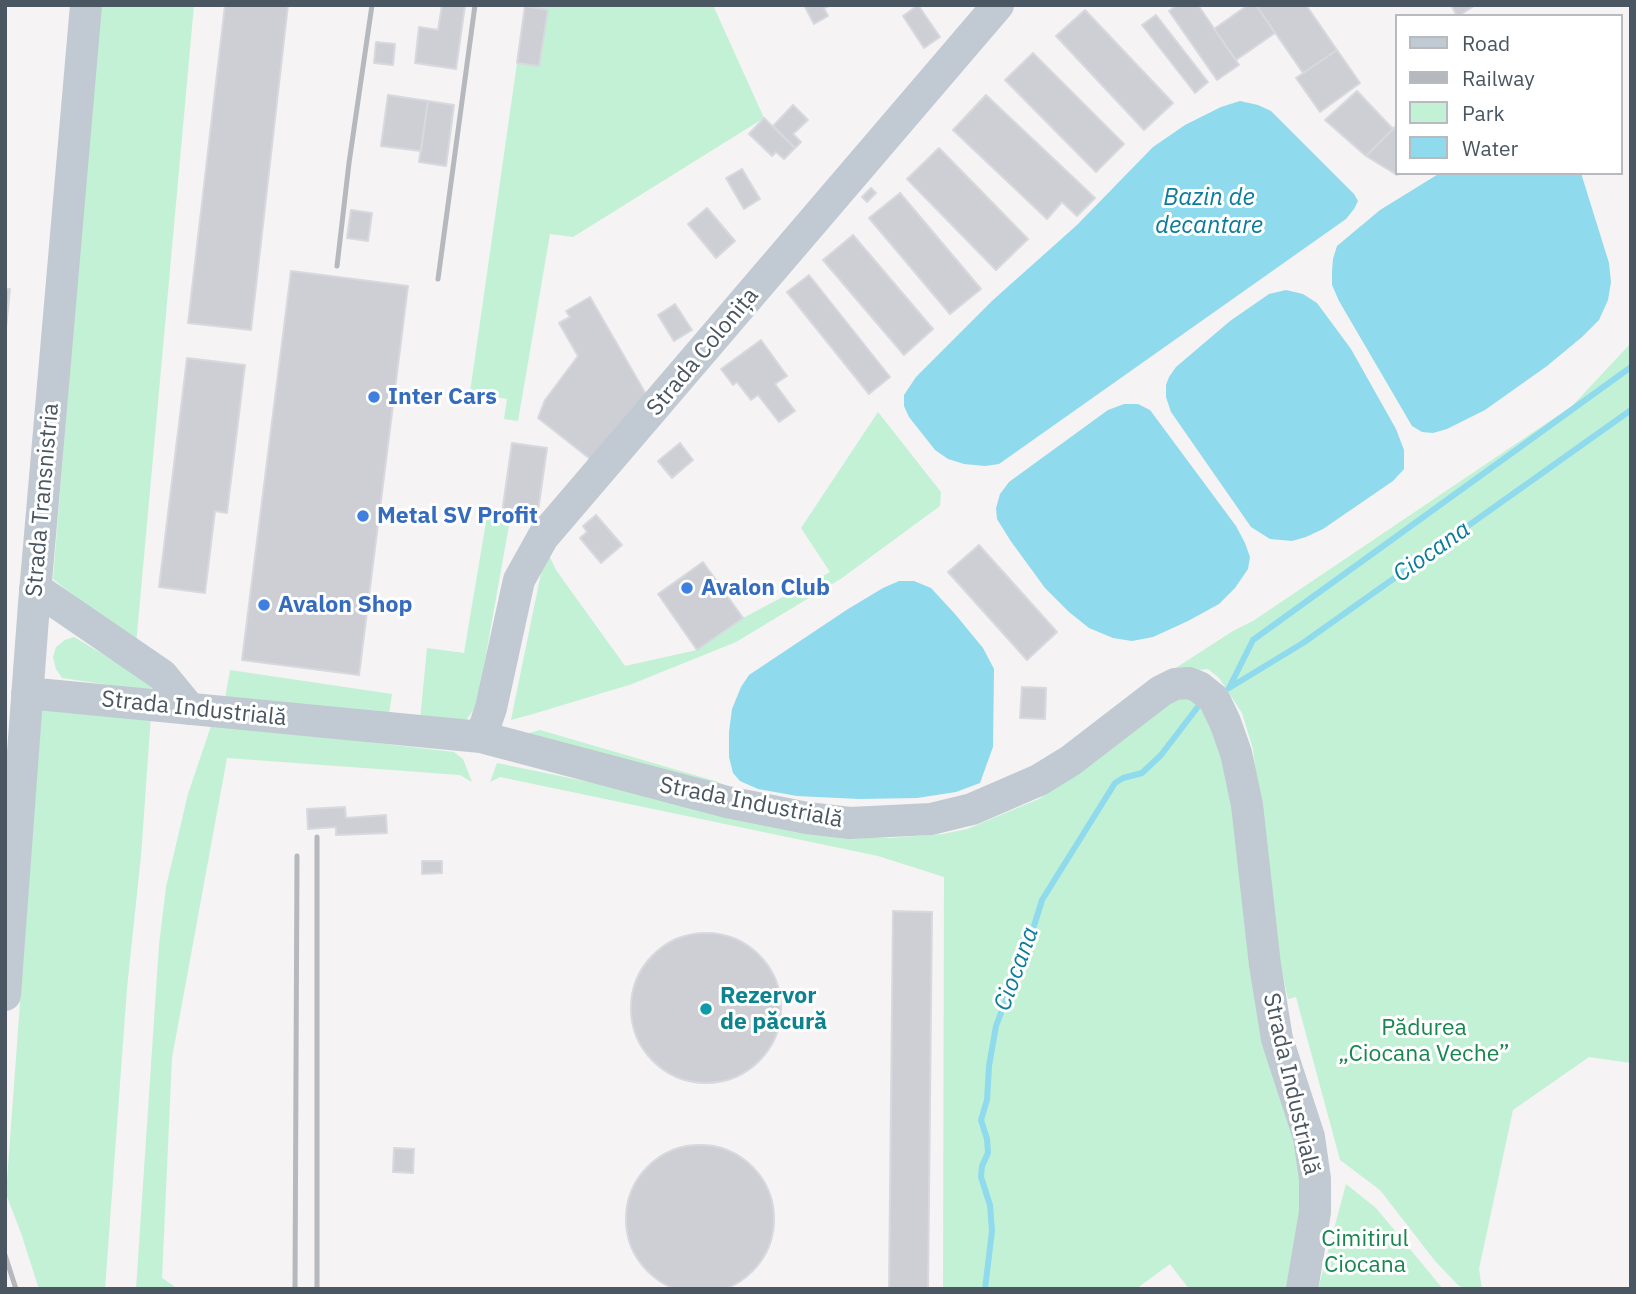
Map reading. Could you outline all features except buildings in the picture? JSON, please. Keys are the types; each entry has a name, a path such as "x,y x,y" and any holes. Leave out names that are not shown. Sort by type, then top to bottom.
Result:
{"street":[{"name":"Strada Transnistria","path":"5,995 35,588 86,5"},
{"name":"Strada Colonița","path":"481,737 491,708 519,580 543,537 998,5"},
{"path":"35,588 162,675 190,709"},
{"name":"Strada Industrială","path":"27,693 481,737 727,802 807,818 850,823 930,820 972,809 1039,780 1070,761 1161,691 1175,684 1189,683 1199,687 1214,699 1236,753 1249,818 1265,965 1277,1039 1308,1137 1315,1180 1315,1212 1303,1289"}],"green space":[{"path":"99,5 194,5 136,645 53,579"},
{"path":"525,5 713,5 764,118 573,237 550,234 518,421 504,419 507,399 470,392 517,63 539,66 548,10"},
{"name":"Pădurea „Ciocana Veche”","path":"1631,343 1631,1063 1589,1057 1513,1110 1479,1269 1482,1289 1465,1289 1435,1261 1380,1190 1340,1160 1296,997 1288,999 1276,945 1253,749 1242,713 1219,678 1208,669 1168,673 1253,621 1572,406"},
{"path":"878,412 941,492 940,506 842,578 736,642 632,684 511,720 541,573 548,553 556,570 625,666 697,650 743,618 830,572 801,528"},
{"path":"488,510 511,514 477,705 462,726 420,720 427,648 464,653"},
{"path":"74,637 153,684 151,691 62,678 53,657 56,647"},
{"path":"230,670 392,694 389,714 225,699"},
{"path":"1197,698 1214,719 1299,1138 1305,1197 1293,1289 1189,1289 1170,1264 1136,1289 943,1289 944,877 878,856 500,777 490,782 497,763 637,792 816,834 889,838 943,834 967,829 1039,799 1170,700"},
{"path":"42,703 151,715 141,856 127,988 105,1289 39,1289 6,1194"},
{"path":"212,723 454,752 463,759 472,782 460,775 227,758 172,1058 162,1278 174,1286 174,1289 136,1289 159,945 166,887 188,794"},
{"path":"540,730 715,781 739,791 515,737"},
{"name":"Cimitirul Ciocana","path":"1346,1184 1376,1208 1443,1289 1318,1289"}],"water":[{"name":"Bazin de decantare","path":"1240,101 1271,111 1354,194 1358,201 1346,219 999,464 964,464 948,459 935,450 909,417 904,406 904,395 916,377 993,300 1077,225 1153,147 1185,125"},
{"path":"1437,175 1582,175 1609,263 1611,282 1608,300 1599,320 1582,337 1547,366 1485,410 1447,429 1433,433 1422,432 1412,426 1332,285 1333,259 1337,246 1380,210"},
{"name":"Bazin de decantare","path":"1286,290 1303,294 1317,303 1351,349 1396,429 1404,450 1404,469 1393,481 1323,529 1292,541 1270,539 1251,527 1171,412 1166,397 1166,385 1176,367 1230,321 1269,294"},
{"path":"1124,404 1138,404 1150,410 1236,526 1250,557 1248,569 1235,588 1219,604 1153,637 1132,641 1113,638 1089,628 1069,612 1045,588 1010,540 997,519 996,508 1000,494 1009,482 1108,410"},
{"path":"899,581 914,581 931,588 983,648 994,669 993,747 980,783 956,792 917,798 859,799 797,796 758,789 740,781 733,773 729,757 729,732 732,709 749,675 848,609"}],"waterway":[{"path":"1229,688 1253,640 1631,367"},
{"name":"Ciocana","path":"1229,688 1303,643 1631,410"},
{"name":"Ciocana","path":"985,1289 992,1231 990,1205 981,1177 982,1166 988,1153 981,1120 987,1100 989,1066 996,1026 1026,952 1042,900 1115,783 1142,773 1161,755 1197,708"}],"railway":[{"path":"337,266 372,5"},
{"path":"438,279 475,5"},
{"path":"317,837 317,1289"},
{"path":"295,1289 297,856"},
{"path":"5,1255 16,1289"}],"place":[{"name":"Inter Cars","path":"374,397"},
{"name":"Metal SV Profit","path":"363,516"},
{"name":"Avalon Club","path":"687,588"},
{"name":"Avalon Shop","path":"264,605"},
{"name":"Rezervor de păcură","path":"706,1009"}]}
